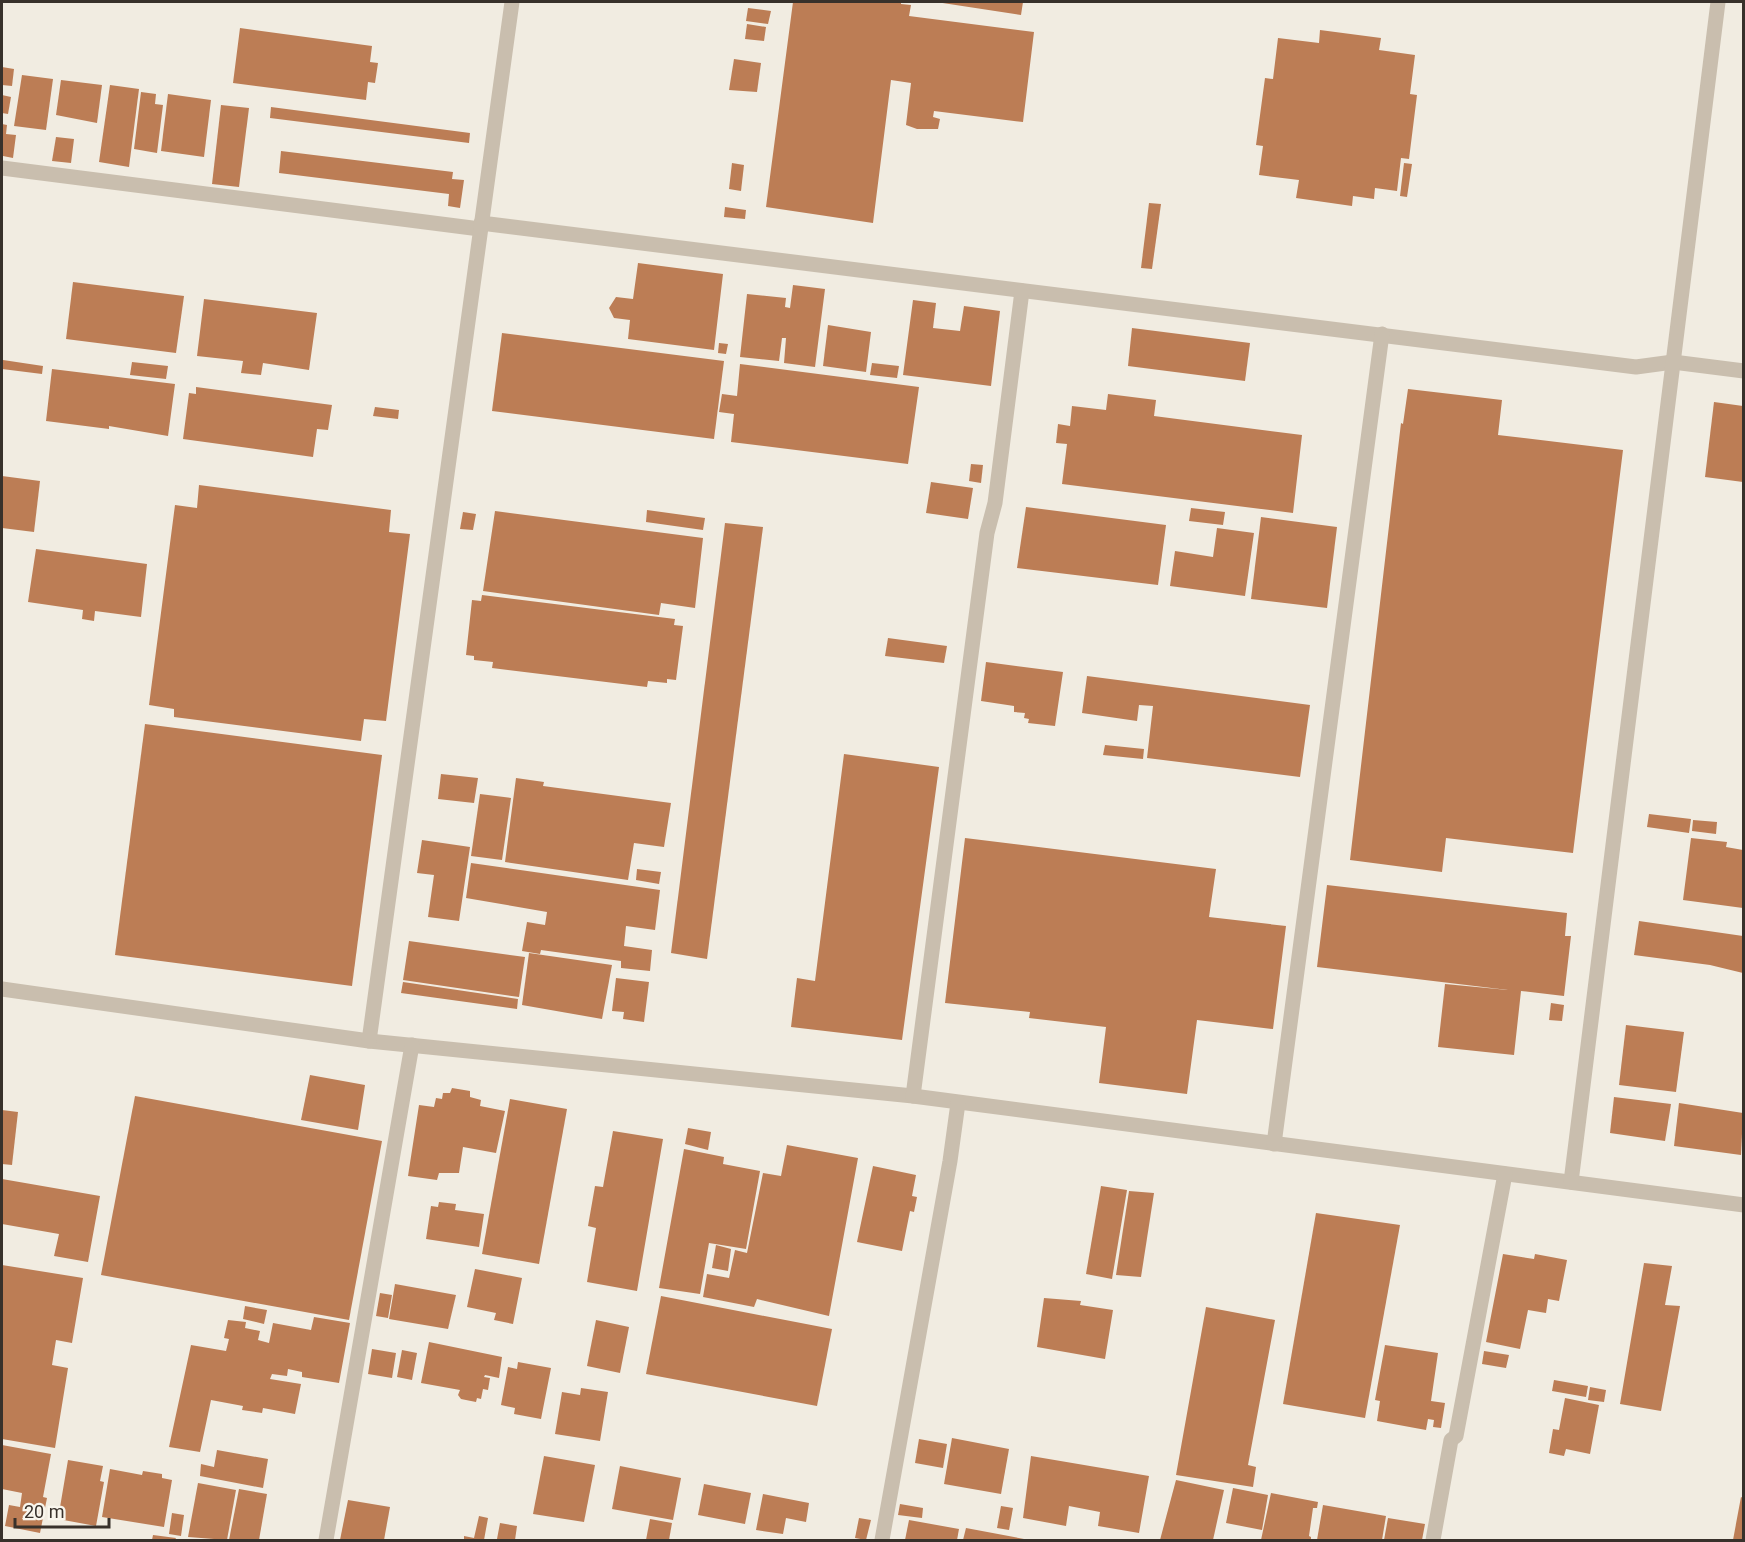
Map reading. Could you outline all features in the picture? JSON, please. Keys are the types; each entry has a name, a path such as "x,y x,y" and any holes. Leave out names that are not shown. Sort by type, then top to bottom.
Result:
{"street":[{"path":"369,1041 512,2"},
{"path":"1571,1182 1718,2"},
{"path":"2,168 1382,334 1636,367 1673,362 1743,371"},
{"path":"913,1096 987,533 995,503 1022,291"},
{"path":"1274,1144 1382,334"},
{"path":"2,989 369,1041 913,1096 1743,1205"},
{"path":"326,1540 412,1045"},
{"path":"882,1540 951,1161 958,1102"},
{"path":"1433,1540 1451,1440 1456,1436 1505,1174"}],"building":[{"path":"793,2 901,2 901,4 911,5 909,16 1034,32 1023,122 934,111 933,117 940,119 938,129 917,129 906,125 911,83 891,80 873,223 766,207"},
{"path":"936,2 1023,2 1021,15"},
{"path":"748,8 771,11 768,24 746,21"},
{"path":"747,24 766,27 764,41 745,39"},
{"path":"240,28 372,46 370,62 378,63 375,83 368,82 366,100 233,83"},
{"path":"1320,30 1381,38 1379,50 1415,55 1410,94 1417,95 1409,159 1401,158 1397,191 1375,188 1374,199 1353,196 1352,206 1296,198 1299,180 1259,175 1263,146 1256,145 1265,78 1273,79 1278,38 1319,43"},
{"path":"734,59 761,63 757,92 729,90"},
{"path":"2,67 14,69 12,86 2,85"},
{"path":"22,75 53,79 46,130 14,126"},
{"path":"61,80 102,85 97,123 56,115"},
{"path":"110,85 139,89 129,167 99,162"},
{"path":"141,92 156,94 155,104 163,105 157,153 134,149"},
{"path":"168,94 211,100 204,157 161,151"},
{"path":"2,95 11,97 8,114 2,113"},
{"path":"221,105 249,108 239,187 212,184"},
{"path":"271,107 470,133 469,143 270,118"},
{"path":"2,124 7,125 6,134 16,135 13,158 3,156"},
{"path":"56,137 74,139 71,163 52,161"},
{"path":"281,151 453,172 452,179 464,180 460,208 448,206 449,194 279,173"},
{"path":"732,163 744,165 741,191 729,189"},
{"path":"1404,163 1412,164 1407,197 1400,196"},
{"path":"1149,203 1161,204 1152,269 1141,268"},
{"path":"725,207 746,210 745,219 724,217"},
{"path":"638,263 723,274 714,350 628,339 630,320 614,318 609,308 616,297 633,299"},
{"path":"73,282 184,296 176,353 66,339"},
{"path":"793,285 825,289 815,367 784,363 786,338 782,338 779,361 740,357 747,294 786,298 785,307 790,308"},
{"path":"204,299 317,313 309,370 263,363 261,375 241,373 243,361 197,356"},
{"path":"913,300 936,303 933,328 960,331 964,306 1000,311 991,386 903,375"},
{"path":"828,325 871,332 866,372 823,366"},
{"path":"1132,328 1250,343 1245,381 1128,366"},
{"path":"502,333 724,361 714,439 492,411"},
{"path":"719,343 728,344 726,354 718,353"},
{"path":"3,360 43,366 42,374 2,369"},
{"path":"132,362 168,366 166,379 130,375"},
{"path":"872,363 899,366 897,378 870,375"},
{"path":"740,364 919,387 908,464 731,442 734,414 719,412 722,394 737,396"},
{"path":"52,369 175,384 168,436 109,426 109,429 46,421"},
{"path":"196,387 332,405 328,430 317,429 313,457 183,439 189,393 196,394"},
{"path":"1408,389 1502,400 1498,435 1623,450 1573,853 1446,838 1442,872 1350,860 1401,423 1403,424"},
{"path":"1108,394 1156,400 1154,416 1302,435 1293,513 1062,484 1067,444 1056,443 1058,424 1070,426 1072,406 1106,410"},
{"path":"1714,402 1743,406 1743,482 1705,477"},
{"path":"375,407 399,410 398,419 373,416"},
{"path":"971,464 983,465 981,483 969,481"},
{"path":"2,476 40,481 34,532 2,528"},
{"path":"931,482 973,488 968,519 926,513"},
{"path":"199,485 391,510 389,532 410,534 386,721 364,719 361,741 174,717 174,709 149,705 175,505 197,508"},
{"path":"1026,507 1166,525 1158,585 1017,568"},
{"path":"1191,508 1225,512 1223,525 1189,521"},
{"path":"647,510 705,518 703,530 646,522"},
{"path":"495,511 703,538 695,608 661,603 659,615 483,591"},
{"path":"463,512 476,514 473,530 460,529"},
{"path":"1261,517 1337,527 1327,608 1251,599"},
{"path":"725,523 763,527 707,959 671,953"},
{"path":"1217,528 1254,533 1245,596 1170,586 1175,551 1213,557"},
{"path":"36,549 147,564 141,617 95,611 94,621 82,619 83,610 28,602"},
{"path":"482,595 675,619 674,625 683,626 676,680 667,679 667,683 648,681 647,687 492,668 493,662 474,660 474,656 466,655 472,600 481,601"},
{"path":"888,638 947,646 944,663 885,656"},
{"path":"986,662 1063,672 1055,726 1028,723 1029,719 1024,718 1025,713 1014,712 1014,706 981,701"},
{"path":"1087,676 1310,705 1300,777 1147,758 1153,706 1139,705 1137,721 1082,713"},
{"path":"145,724 382,755 352,986 115,955"},
{"path":"1105,745 1144,749 1143,759 1103,755"},
{"path":"844,754 939,767 902,1040 791,1027 797,978 815,981"},
{"path":"441,774 478,778 474,803 438,799"},
{"path":"516,778 544,782 543,786 671,803 664,847 634,843 628,880 505,862"},
{"path":"480,794 511,798 502,860 471,856"},
{"path":"1649,814 1691,819 1689,833 1647,827"},
{"path":"1693,820 1717,822 1716,834 1692,831"},
{"path":"965,838 1216,869 1209,917 1286,926 1273,1029 1197,1020 1187,1094 1099,1083 1106,1027 1029,1018 1030,1012 945,1003"},
{"path":"1691,838 1727,842 1726,847 1743,850 1743,908 1683,900"},
{"path":"422,840 470,847 459,921 428,917 434,875 417,873"},
{"path":"471,863 660,890 655,930 626,926 624,946 652,950 650,971 621,968 621,961 541,950 540,954 522,951 527,922 545,925 547,912 466,898"},
{"path":"637,869 661,872 659,884 636,880"},
{"path":"1327,885 1567,913 1565,936 1571,936 1564,996 1521,991 1514,1055 1438,1047 1445,984 1508,990 1317,967"},
{"path":"1639,921 1743,936 1743,973 1710,965 1634,955"},
{"path":"409,941 525,957 519,997 403,980"},
{"path":"529,953 612,965 602,1019 522,1005"},
{"path":"616,978 649,982 644,1022 623,1019 624,1012 612,1011"},
{"path":"403,982 518,999 517,1009 401,993"},
{"path":"1551,1003 1564,1005 1562,1021 1549,1020"},
{"path":"1626,1025 1684,1032 1676,1092 1619,1085"},
{"path":"310,1075 365,1085 358,1130 301,1120"},
{"path":"452,1088 470,1091 470,1097 481,1100 480,1106 505,1111 496,1153 463,1147 459,1173 439,1173 437,1180 408,1176 419,1105 434,1107 436,1098 442,1099 443,1093 450,1093"},
{"path":"135,1096 382,1141 349,1320 101,1275"},
{"path":"1614,1097 1671,1104 1665,1141 1610,1133"},
{"path":"510,1099 567,1109 539,1264 482,1254"},
{"path":"1679,1103 1743,1113 1741,1155 1674,1146"},
{"path":"2,1110 18,1112 12,1165 2,1164"},
{"path":"688,1128 711,1132 708,1150 685,1144"},
{"path":"613,1131 663,1139 637,1291 587,1282 596,1228 588,1226 595,1186 603,1187"},
{"path":"787,1145 858,1158 829,1316 757,1299 754,1307 703,1297 707,1274 729,1278 735,1250 747,1253 763,1173 781,1176"},
{"path":"684,1149 724,1157 723,1164 760,1171 746,1249 709,1243 700,1294 659,1288"},
{"path":"873,1166 916,1175 912,1196 917,1197 914,1212 910,1211 902,1251 857,1242"},
{"path":"2,1179 100,1196 88,1262 54,1256 59,1234 2,1224"},
{"path":"1101,1186 1127,1190 1112,1279 1086,1274"},
{"path":"1129,1191 1154,1193 1141,1277 1116,1275"},
{"path":"439,1202 456,1204 455,1210 484,1214 479,1247 426,1239 431,1206 438,1207"},
{"path":"1316,1213 1400,1225 1365,1418 1283,1404"},
{"path":"716,1245 731,1249 728,1271 712,1268"},
{"path":"1503,1254 1534,1259 1535,1254 1567,1260 1559,1301 1548,1299 1546,1313 1528,1310 1520,1349 1486,1342"},
{"path":"1644,1263 1672,1266 1665,1305 1680,1306 1661,1411 1620,1404"},
{"path":"2,1265 83,1278 72,1343 56,1340 52,1365 68,1368 55,1448 2,1439"},
{"path":"475,1269 522,1278 513,1324 494,1320 496,1313 467,1307"},
{"path":"395,1284 456,1295 448,1329 389,1319"},
{"path":"380,1293 392,1295 388,1318 376,1316"},
{"path":"661,1296 832,1329 817,1406 646,1374"},
{"path":"1044,1298 1081,1301 1080,1305 1113,1310 1105,1359 1037,1347"},
{"path":"245,1306 267,1310 264,1324 243,1319"},
{"path":"1206,1307 1275,1320 1248,1465 1256,1467 1253,1487 1176,1475"},
{"path":"314,1317 350,1323 339,1383 302,1377 302,1372 288,1369 287,1376 272,1374 270,1379 301,1384 295,1414 263,1408 262,1413 242,1410 243,1406 211,1400 200,1452 169,1447 191,1345 226,1351 229,1339 224,1338 228,1320 246,1322 245,1328 260,1331 258,1340 269,1343 273,1323 311,1330"},
{"path":"596,1320 629,1327 620,1373 587,1366"},
{"path":"429,1342 502,1357 499,1378 485,1375 484,1377 490,1378 488,1390 483,1389 481,1399 477,1398 476,1402 461,1399 458,1395 460,1390 421,1383"},
{"path":"1385,1345 1438,1353 1431,1401 1445,1403 1441,1428 1433,1427 1434,1420 1428,1419 1426,1430 1377,1421 1380,1401 1375,1400"},
{"path":"372,1349 396,1353 392,1378 368,1374"},
{"path":"402,1350 417,1353 412,1380 397,1377"},
{"path":"1484,1351 1509,1355 1506,1368 1482,1364"},
{"path":"518,1362 551,1368 541,1419 514,1414 515,1408 501,1405 508,1367 517,1369"},
{"path":"1554,1380 1588,1386 1586,1397 1552,1391"},
{"path":"1590,1387 1606,1390 1604,1402 1588,1400"},
{"path":"581,1388 608,1392 600,1441 555,1434 562,1392 580,1395"},
{"path":"1565,1398 1599,1405 1590,1454 1566,1449 1564,1456 1549,1453 1553,1429 1559,1430"},
{"path":"952,1438 1009,1449 1001,1494 944,1484"},
{"path":"919,1439 947,1444 943,1468 915,1463"},
{"path":"2,1445 51,1454 43,1497 47,1498 40,1533 5,1526 9,1505 20,1507 22,1493 2,1489"},
{"path":"217,1450 268,1459 263,1488 200,1476 201,1464 214,1467"},
{"path":"544,1456 595,1465 584,1522 533,1514"},
{"path":"1031,1456 1149,1476 1139,1533 1098,1526 1100,1512 1069,1506 1066,1526 1023,1518"},
{"path":"68,1460 103,1466 100,1481 104,1482 96,1526 58,1519"},
{"path":"620,1466 681,1478 673,1520 612,1509"},
{"path":"110,1469 142,1475 143,1471 162,1474 162,1478 172,1480 164,1527 102,1517"},
{"path":"1176,1480 1224,1490 1213,1540 1160,1540"},
{"path":"198,1483 236,1490 227,1540 188,1537"},
{"path":"704,1484 751,1493 745,1524 698,1515"},
{"path":"1233,1488 1268,1495 1262,1530 1226,1523"},
{"path":"239,1489 267,1494 259,1540 229,1540"},
{"path":"1271,1493 1318,1502 1317,1508 1313,1508 1309,1536 1311,1540 1261,1540"},
{"path":"763,1494 809,1503 806,1522 786,1518 783,1534 756,1530"},
{"path":"1741,1497 1743,1498 1743,1540 1733,1540"},
{"path":"348,1500 390,1507 384,1540 340,1540"},
{"path":"900,1504 923,1508 922,1518 898,1515"},
{"path":"1323,1505 1386,1516 1382,1540 1317,1540"},
{"path":"1001,1506 1013,1508 1009,1530 997,1528"},
{"path":"172,1513 184,1515 181,1536 169,1534"},
{"path":"479,1516 488,1518 484,1540 464,1540 464,1536 474,1538"},
{"path":"859,1518 871,1520 866,1540 855,1538"},
{"path":"1388,1518 1425,1524 1422,1540 1384,1540"},
{"path":"650,1519 672,1523 669,1540 646,1540"},
{"path":"909,1520 959,1529 957,1540 905,1540"},
{"path":"500,1523 517,1526 515,1540 497,1539"},
{"path":"966,1528 1024,1539 1024,1540 963,1540"},
{"path":"153,1535 176,1538 175,1540 152,1540"}]}
